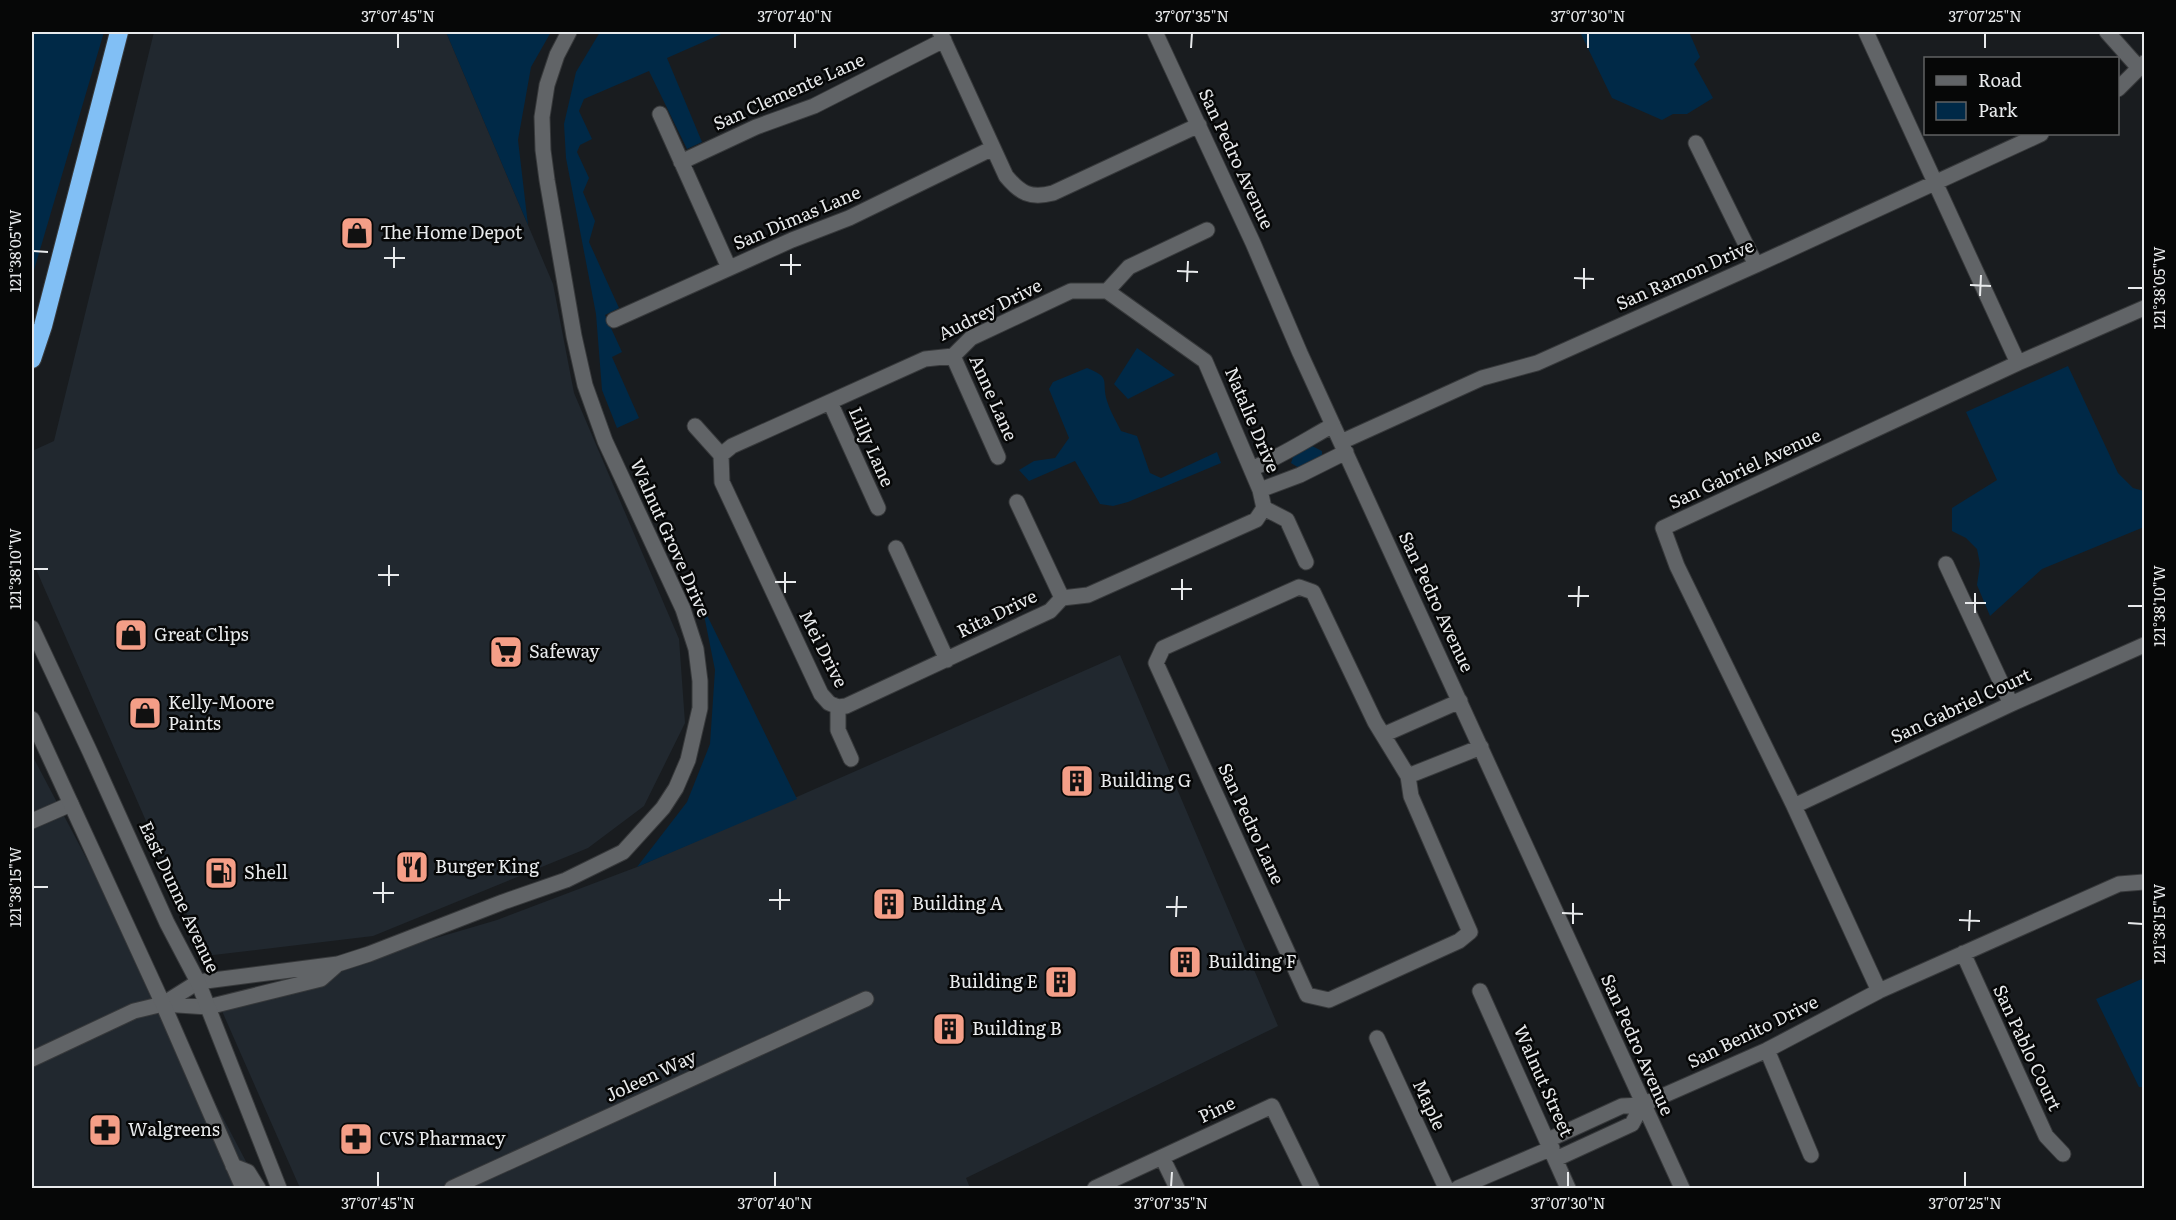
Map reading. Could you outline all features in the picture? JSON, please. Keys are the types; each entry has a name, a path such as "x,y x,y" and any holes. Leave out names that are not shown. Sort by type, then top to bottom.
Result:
{"highway":[{"path":"32,359 119,32"}],"street":[{"name":"Walnut Grove Drive","path":"164,1004 198,982 338,964 566,880 623,852 654,820 676,788 688,760 700,708 700,681 696,649 683,609 605,441 585,385 574,336 547,180 542,117 547,85 557,55 569,32"},
{"name":"San Pedro Avenue","path":"1155,32 1642,1105 1682,1188"},
{"path":"1866,32 2018,363"},
{"path":"2107,32 2142,66 2119,88"},
{"path":"942,36 1006,176 1018,191 1039,197 1053,193 1199,125"},
{"name":"San Clemente Lane","path":"681,162 756,127 814,106 942,36"},
{"path":"660,114 729,268"},
{"name":"San Ramon Drive","path":"1260,490 1300,475 1344,447 1482,378 1537,363 2039,135"},
{"path":"1696,143 1756,265"},
{"name":"San Dimas Lane","path":"614,320 792,240 849,218 993,148"},
{"path":"1107,291 1129,267 1207,230"},
{"name":"Audrey Drive","path":"721,455 732,446 925,359 952,356 971,338 1071,291 1107,291"},
{"name":"Natalie Drive","path":"1107,291 1205,361 1260,490 1264,508"},
{"name":"San Gabriel Avenue","path":"1879,991 1794,806 1677,566 1663,528 2018,363 2145,308"},
{"name":"Anne Lane","path":"952,356 998,457"},
{"name":"Lilly Lane","path":"830,402 878,508"},
{"path":"1251,469 1275,459 1290,448 1333,425"},
{"path":"695,426 721,455"},
{"path":"1290,448 1286,456 1288,464 1291,470 1300,475"},
{"name":"Mei Drive","path":"721,455 722,482 821,694 829,703 838,707 838,730 851,759"},
{"path":"1017,502 1062,598"},
{"path":"1264,508 1287,520 1306,562"},
{"name":"Rita Drive","path":"838,707 846,706 1050,611 1062,598 1088,595 1256,520 1264,508"},
{"path":"896,548 947,660"},
{"path":"1946,564 2011,704"},
{"name":"San Pedro Lane","path":"1299,587 1313,592 1383,735 1408,776 1411,796 1470,932 1459,941 1329,1000 1307,994 1156,663 1163,648 1299,587"},
{"name":"East Dunne Avenue","path":"32,628 167,923 198,982 279,1188"},
{"name":"San Gabriel Court","path":"1794,806 2011,704 2145,645"},
{"path":"1383,735 1460,701"},
{"path":"32,719 164,1004 243,1188"},
{"path":"1408,776 1481,747"},
{"path":"32,821 71,804"},
{"name":"San Benito Drive","path":"1458,1188 1552,1149 1622,1106 1642,1105 1767,1050 1879,991 1963,953 2119,884 2145,882"},
{"name":"San Pablo Court","path":"1963,953 2046,1136 2063,1154"},
{"name":"Walnut Grove Drive","path":"32,1059 134,1011 164,1004 208,1007 321,979 338,964"},
{"name":"Walnut Street","path":"1480,991 1568,1188"},
{"name":"Joleen Way","path":"452,1188 866,999"},
{"name":"Maple","path":"1377,1038 1446,1188"},
{"path":"1767,1050 1811,1155"},
{"name":"Pine","path":"1095,1188 1272,1106 1312,1188"},
{"path":"1162,1157 1177,1188"},
{"path":"233,1166 248,1172 258,1188"}],"shaded area":[{"path":"154,32 446,32 553,284 574,393 679,639 685,723 644,806 588,848 373,936 205,956 32,560 32,451 54,441"},
{"path":"1120,655 1278,1026 966,1178 970,1188 300,1188 218,1002 497,920 637,867"},
{"path":"32,755 260,1188 32,1188"}],"green space":[{"path":"32,32 104,32 32,277"},
{"path":"446,32 551,32 531,67 518,140 528,225"},
{"path":"600,32 726,32 667,58 702,142 687,149 649,71 584,99 579,111 592,139 580,145 577,152 589,178 583,192 595,221 589,242 619,308 605,315 622,352 612,357 639,418 617,428 602,390 596,314 566,158 564,124 576,72"},
{"path":"1580,32 1689,32 1700,57 1694,64 1713,98 1687,114 1673,114 1662,120 1612,98"},
{"path":"1137,348 1175,375 1128,399 1114,384"},
{"path":"2068,366 2118,473 2133,488 2144,491 2144,527 2042,569 1990,616 1977,585 1980,564 1977,549 1966,538 1952,531 1952,508 1997,480 1966,412"},
{"path":"1087,368 1103,377 1105,394 1113,416 1121,431 1137,436 1150,473 1161,478 1217,452 1221,463 1128,502 1113,506 1100,504 1075,461 1029,481 1019,470 1034,461 1055,458 1069,438 1049,389 1053,382"},
{"path":"1312,446 1322,451 1322,456 1299,468 1291,463 1294,454"},
{"path":"702,605 797,799 637,867 687,802 710,744 715,670"},
{"path":"2144,978 2144,1087 2139,1087 2096,999"}],"place":[{"name":"The Home Depot","path":"357,233"},
{"name":"Great Clips","path":"131,635"},
{"name":"Safeway","path":"506,652"},
{"name":"Kelly-Moore Paints","path":"145,713"},
{"name":"Building G","path":"1077,781"},
{"name":"Burger King","path":"412,867"},
{"name":"Shell","path":"221,873"},
{"name":"Building A","path":"889,904"},
{"name":"Building F","path":"1185,962"},
{"name":"Building E","path":"1061,982"},
{"name":"Building B","path":"949,1029"},
{"name":"Walgreens","path":"105,1130"},
{"name":"CVS Pharmacy","path":"356,1139"}]}
